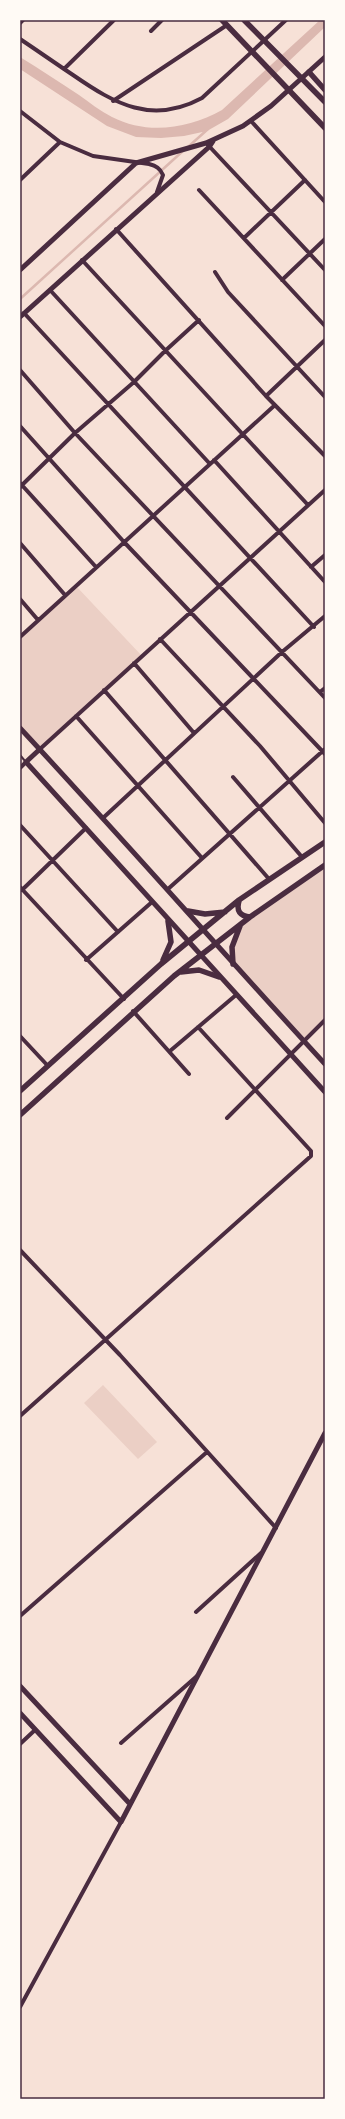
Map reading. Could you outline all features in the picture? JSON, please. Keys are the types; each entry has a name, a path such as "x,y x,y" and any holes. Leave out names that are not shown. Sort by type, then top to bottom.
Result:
{"main road":[{"path":"222,20 325,128"},
{"path":"244,20 325,102"},
{"path":"308,72 325,90"},
{"path":"20,1091 124,999 161,964 239,900 325,842"},
{"path":"20,1115 133,1011 174,976 250,917 325,865"},
{"path":"239,900 237,906 239,912 244,916 250,917"},
{"path":"188,911 206,914 225,912"},
{"path":"161,964 169,950 171,942 168,921"},
{"path":"233,964 232,948 234,939 242,924"},
{"path":"174,976 182,972 199,970 219,977"}],"street":[{"path":"20,23 23,20"},
{"path":"64,70 114,20"},
{"path":"150,31 162,20"},
{"path":"20,40 113,101 134,108 160,111 189,105 202,98 286,20"},
{"path":"113,101 227,25"},
{"path":"314,627 107,404 22,315 208,145 214,140 251,121 300,76 308,72 325,57"},
{"path":"20,111 60,142 93,156 149,164 160,169 163,174 162,182 157,192"},
{"path":"251,121 325,202"},
{"path":"20,180 60,142"},
{"path":"20,270 136,163 208,145"},
{"path":"208,145 325,270"},
{"path":"244,238 272,214 305,180"},
{"path":"199,190 325,326"},
{"path":"116,229 266,396 325,456"},
{"path":"282,280 325,239"},
{"path":"82,260 308,505"},
{"path":"215,272 228,292 325,397"},
{"path":"50,290 210,464"},
{"path":"96,568 21,485 107,404 134,382 165,350 199,320"},
{"path":"266,396 325,340"},
{"path":"20,370 76,433 325,698"},
{"path":"20,637 275,405"},
{"path":"20,426 124,542 324,752 289,781 168,889"},
{"path":"214,460 325,582"},
{"path":"20,768 325,490"},
{"path":"20,544 65,595"},
{"path":"311,567 325,555"},
{"path":"20,599 38,620"},
{"path":"103,818 282,652 314,627 325,616"},
{"path":"160,639 223,707 325,823"},
{"path":"134,663 194,733"},
{"path":"320,692 325,688"},
{"path":"104,690 269,879"},
{"path":"76,716 202,858"},
{"path":"20,728 188,911 233,964 325,1064"},
{"path":"26,762 168,921 325,1092"},
{"path":"233,777 302,857"},
{"path":"20,825 118,932"},
{"path":"86,828 21,889 124,999"},
{"path":"86,960 152,902"},
{"path":"170,1051 236,995"},
{"path":"133,1011 189,1074"},
{"path":"227,1118 325,1020"},
{"path":"20,1416 311,1156 310,1151 257,1089 198,1027"},
{"path":"20,1036 48,1066"},
{"path":"20,1250 105,1340 276,1528"},
{"path":"20,2007 121,1822 325,1433"},
{"path":"20,1616 207,1452"},
{"path":"196,1612 264,1550"},
{"path":"121,1743 200,1673"},
{"path":"20,1686 130,1804"},
{"path":"20,1713 121,1822"},
{"path":"20,1744 35,1730"}],"lane":[{"path":"20,755 26,762"}],"shaded area":[{"path":"320,20 325,20 325,27 228,119 207,131 184,136 161,138 136,137 107,126 20,69 20,57 103,112 125,123 153,128 181,125 195,122 222,110"},
{"path":"76,586 142,656 40,749 20,728 20,637"},
{"path":"325,865 325,1020 304,1041 233,964 232,956 241,924"},
{"path":"103,1385 157,1442 138,1459 84,1403"}],"waterway":[{"path":"188,147 208,129"},
{"path":"20,299 184,150"}]}
